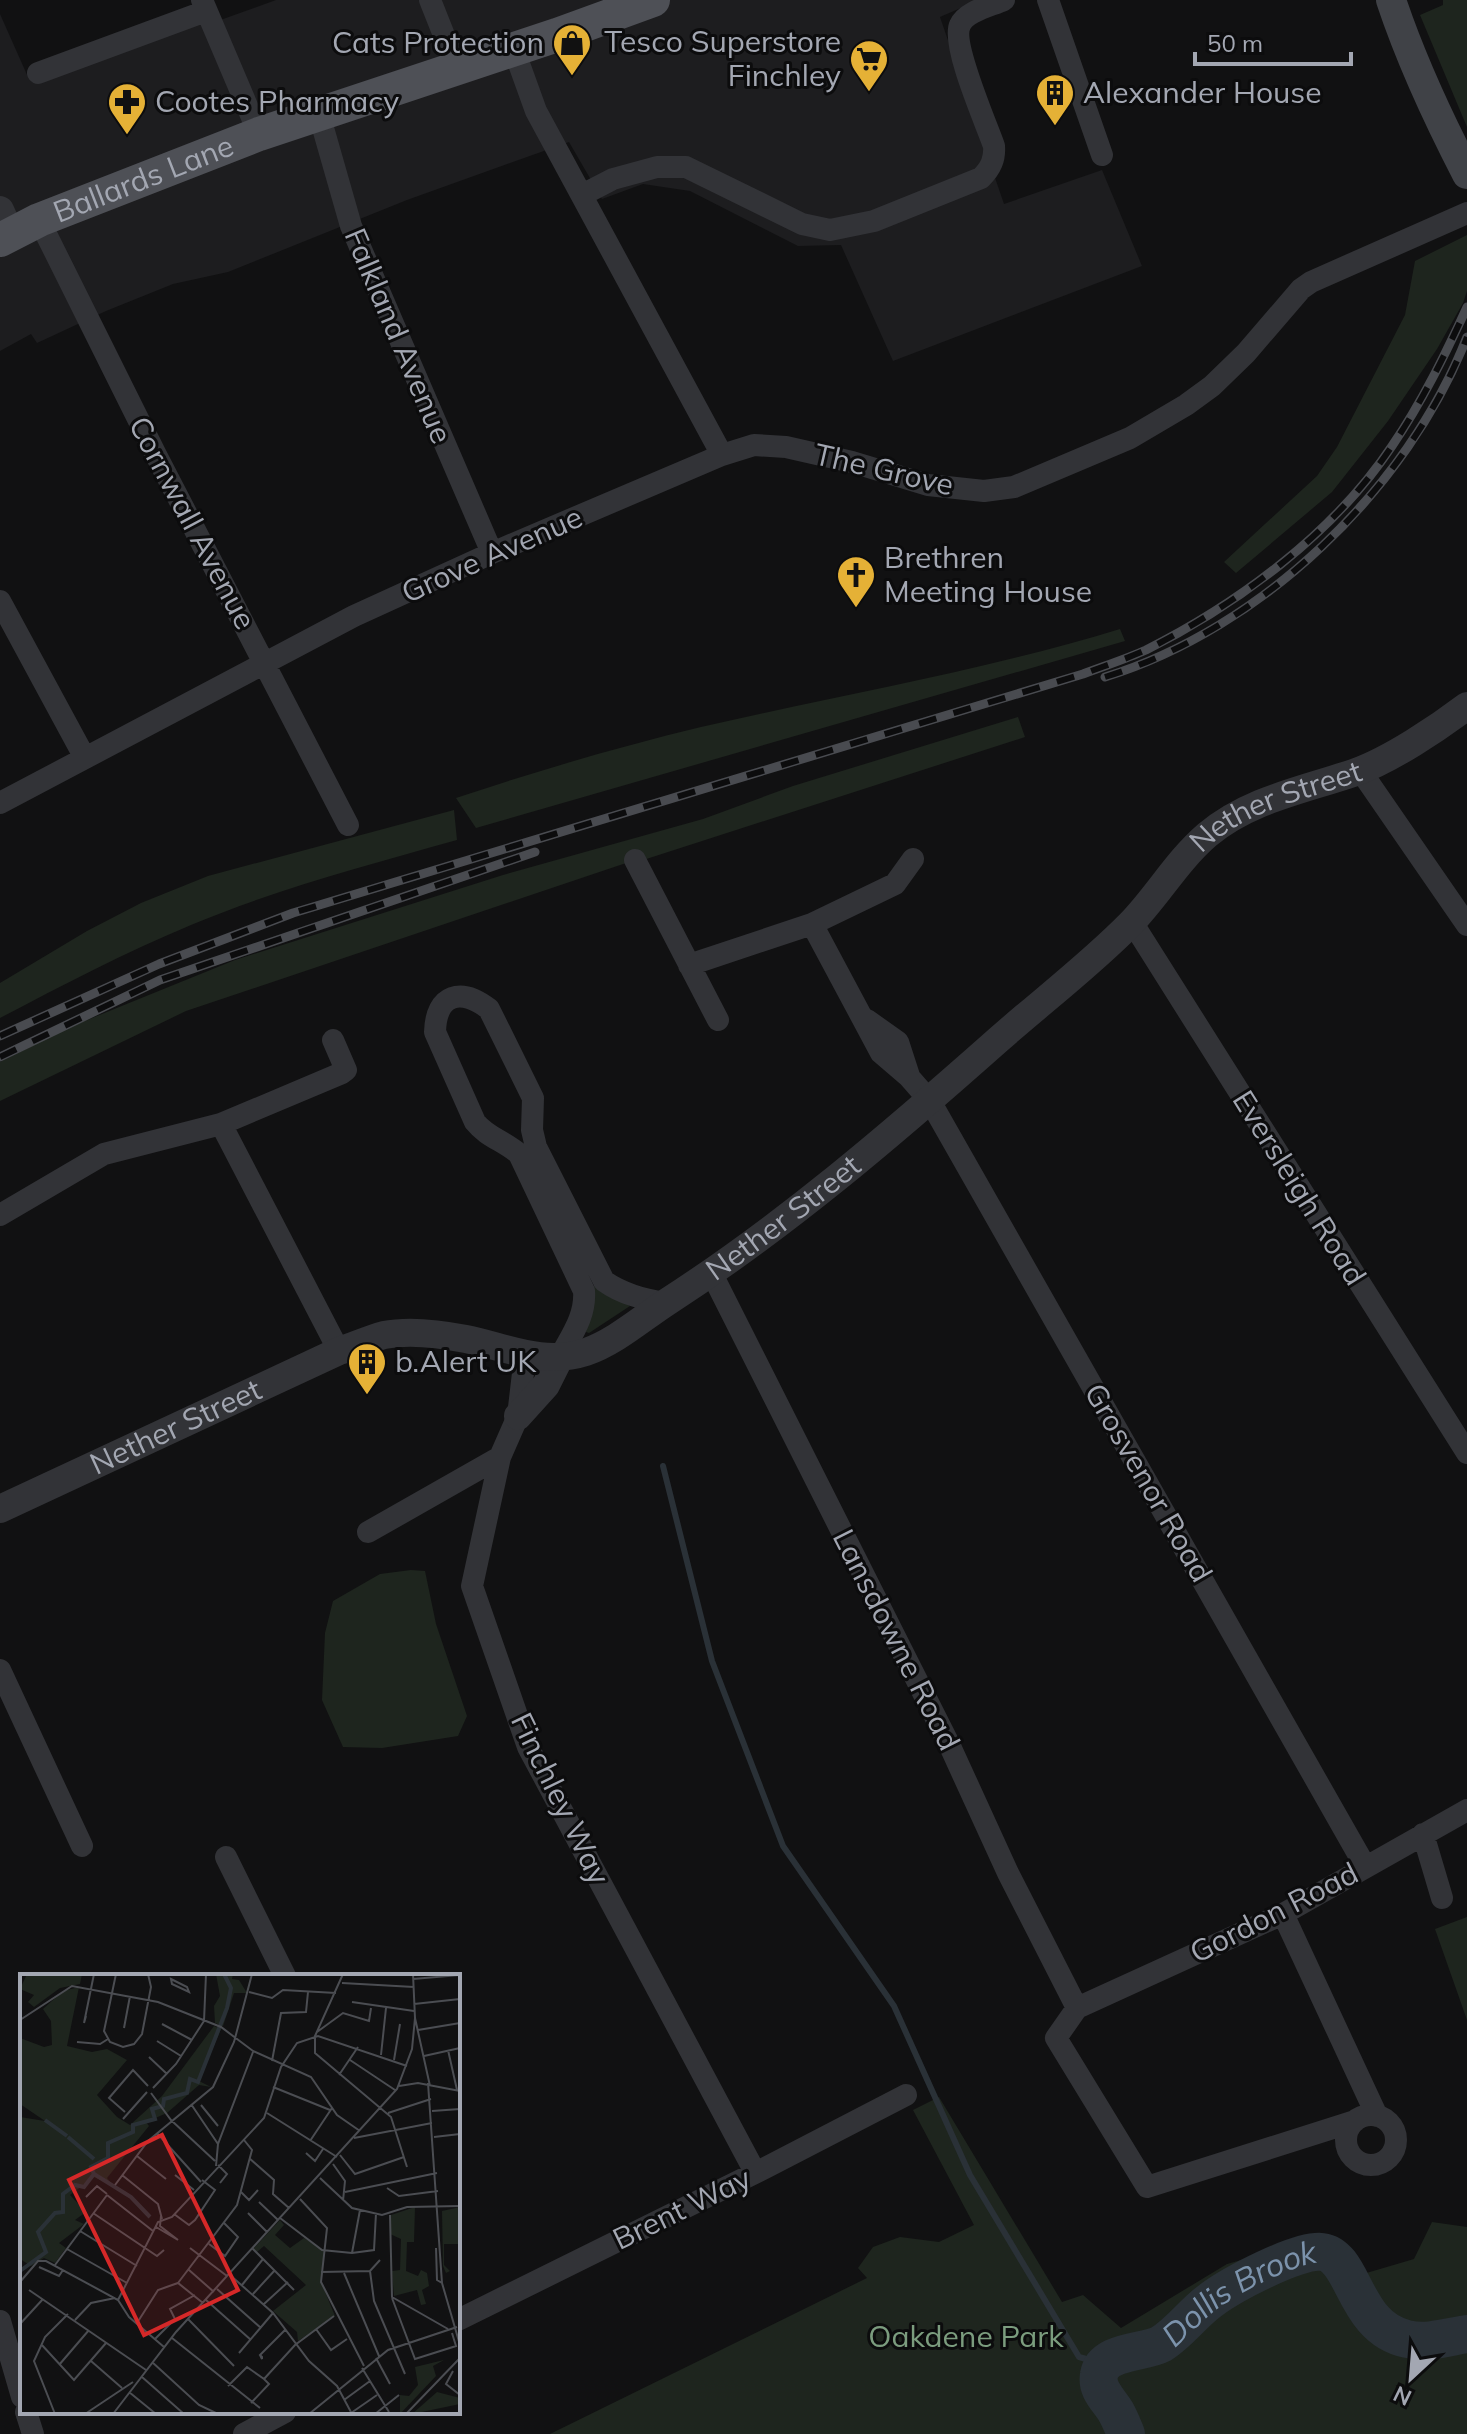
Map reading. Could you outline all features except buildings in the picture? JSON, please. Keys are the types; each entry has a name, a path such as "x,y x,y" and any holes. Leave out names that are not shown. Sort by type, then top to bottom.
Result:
{"main road":[{"name":"Ballards Lane","path":"13,226 259,134 514,50 653,0"},
{"path":"1391,0 1436,111 1467,174"}],"street":[{"path":"430,0 457,68"},
{"path":"582,195 613,179 657,167 686,167 802,224 830,230 874,221 981,178 990,169 994,146 958,46 960,25 970,15 1004,0"},
{"path":"1048,0 1102,155"},
{"path":"38,73 204,6 259,134"},
{"path":"514,50 536,111 722,455"},
{"name":"Falkland Avenue","path":"319,114 351,226 492,553"},
{"name":"The Grove","path":"722,455 754,445 786,447 852,462 928,485 984,491 1014,487 1130,438 1186,405 1212,386 1246,353 1301,289 1311,282 1467,213"},
{"name":"Cornwall Avenue","path":"13,226 155,453 348,825"},
{"name":"Grove Avenue","path":"0,803 354,616 492,553 722,455"},
{"path":"0,601 85,758"},
{"name":"Nether Street","path":"0,1509 339,1351 385,1335 416,1333 466,1339 525,1356 560,1357 586,1352 615,1337 712,1274 799,1210 930,1101 1132,922 1165,878 1207,835 1243,810 1360,770 1439,727 1467,706"},
{"path":"1360,770 1467,925"},
{"path":"689,965 812,924 895,884 913,859"},
{"path":"635,860 718,1020"},
{"name":"Eversleigh Road","path":"1132,922 1467,1453"},
{"name":"Grosvenor Road","path":"812,924 881,1053 909,1077 930,1101 1365,1866"},
{"path":"518,1416 546,1385 576,1327 585,1304 584,1291 519,1154 507,1144 485,1134 475,1122 435,1032 436,1017 442,1005 453,997 466,996 489,1009 533,1098 532,1130 536,1147 604,1281 613,1288 640,1298 665,1303"},
{"path":"0,1215 104,1154 221,1124 342,1073 346,1070 345,1065 333,1040"},
{"path":"221,1124 339,1351"},
{"name":"Lansdowne Road","path":"712,1274 949,1744 1008,1873 1077,2008"},
{"name":"Finchley Way","path":"525,1356 518,1416 500,1457 472,1586 528,1747 755,2172"},
{"path":"368,1532 500,1457"},
{"path":"0,1670 82,1846"},
{"name":"Gordon Road","path":"1077,2008 1283,1914 1467,1810"},
{"path":"1423,1834 1442,1898"},
{"path":"226,1857 284,1974"},
{"path":"1283,1914 1377,2116"},
{"path":"1077,2008 1056,2038 1147,2187 1370,2115 1391,2125 1396,2140 1391,2155 1377,2164 1361,2162 1349,2151 1347,2135 1355,2121"},
{"name":"Brent Way","path":"460,2319 906,2095"},
{"path":"0,2321 20,2390"},
{"path":"27,2414 33,2434"},
{"path":"244,2434 281,2414"}],"shaded area":[{"path":"276,0 979,0 940,17 1004,204 1102,170 1142,266 893,361 841,245 798,246 690,191 643,184 602,199 569,142 407,200 228,272 173,284 37,343 31,334 0,351 0,14 28,77 207,12 212,23"}],"green space":[{"path":"1443,0 1467,0 1467,127 1420,15 1443,5"},
{"path":"1467,235 1467,291 1463,303 1437,349 1388,421 1332,492 1236,573 1224,562 1317,476 1337,447 1405,315 1415,261"},
{"path":"1120,629 1125,641 476,828 456,798 670,735 964,670"},
{"path":"1018,717 1025,737 637,862 635,860 186,1011 0,1101 0,1062 70,1027 235,960 503,875 703,819 793,786"},
{"path":"454,810 457,840 323,878 223,912 167,935 0,1018 0,983 141,903 208,876"},
{"path":"595,1285 630,1306 589,1333 586,1332"},
{"path":"425,1571 436,1624 467,1716 458,1736 382,1748 343,1747 322,1700 325,1633 333,1601 380,1574"},
{"path":"1467,1917 1467,2020 1435,1929"},
{"name":"Oakdene Park","path":"939,2097 1062,2302 1083,2295 1121,2328 1227,2264 1323,2237 1363,2274 1414,2259 1432,2222 1467,2227 1467,2434 550,2434 867,2278 858,2268 873,2247 900,2237 939,2242 974,2225 913,2110"}],"waterway":[{"path":"663,1466 712,1661 783,1846 894,2006 970,2175 1079,2357 1104,2364"},
{"name":"Dollis Brook","path":"1126,2434 1099,2385 1102,2367 1116,2357 1161,2344 1221,2294 1249,2277 1297,2256 1322,2252 1333,2256 1342,2266 1365,2308 1389,2332 1422,2341 1467,2334"}],"railway":[{"path":"0,1036 159,964 293,913 1083,674 1146,650 1181,632 1249,588 1313,537 1342,508 1369,478 1403,429 1467,307"},
{"path":"1105,677 1163,655 1219,625 1273,588 1322,546 1368,499 1407,448 1441,393 1467,337"},
{"path":"0,1057 160,980 535,852"}],"place":[{"name":"Cats Protection","path":"572,77"},
{"name":"Tesco Superstore Finchley","path":"869,93"},
{"name":"Alexander House","path":"1055,127"},
{"name":"Cootes Pharmacy","path":"127,136"},
{"name":"Brethren Meeting House","path":"856,609"},
{"name":"b.Alert UK","path":"367,1396"}]}
